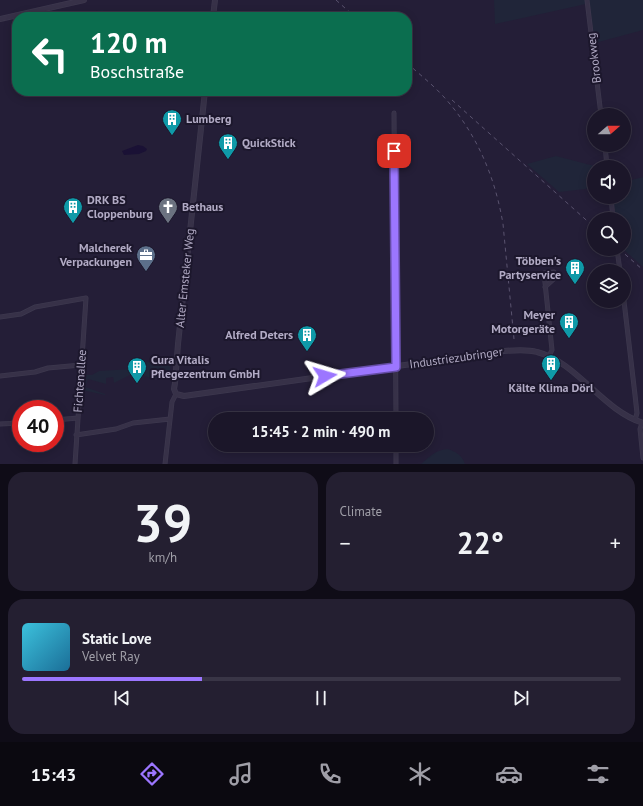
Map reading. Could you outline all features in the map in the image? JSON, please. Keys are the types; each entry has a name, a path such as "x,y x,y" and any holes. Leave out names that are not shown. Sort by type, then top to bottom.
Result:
{"street":[{"path":"31,12 84,0"},
{"path":"214,12 215,0"},
{"name":"Brookweg","path":"587,0 600,108"},
{"path":"0,19 12,16"},
{"name":"Alter Emsteker Weg","path":"165,464 172,402 176,394 174,389 179,336 204,96"},
{"path":"394,113 396,412"},
{"path":"545,287 552,350 549,356"},
{"name":"Fichtenallee","path":"0,317 21,314 35,307 86,298 75,464"},
{"path":"625,308 637,413 635,420"},
{"name":"Industriezubringer","path":"176,394 184,396 521,350 537,352 549,356 566,367 614,407 635,420 643,423"},
{"path":"0,376 35,372 48,368 81,365"},
{"path":"64,419 78,418"},
{"path":"76,436 116,429 133,423 170,419"},
{"path":"0,424 12,423"},
{"path":"643,423 640,429 643,458"},
{"path":"396,452 396,464"}],"shaded area":[{"path":"494,0 585,0 586,4 495,24"},
{"path":"589,0 643,0 643,30 595,43"},
{"path":"103,10 103,12 90,12"},
{"path":"138,145 147,149 146,151 139,154 124,155 122,151"},
{"path":"556,156 587,164 587,189 559,192 527,164"},
{"path":"643,177 643,267 631,256 631,212 615,212 614,204 631,204 631,180"},
{"path":"171,361 170,371 159,371 158,378 150,378 132,371 130,375 114,383 113,377 106,378 106,384 88,379 85,387 105,395 82,390 83,375 92,375 99,371 131,369 131,363"},
{"path":"447,449 458,454 465,464 421,464 436,452"}],"railway":[{"path":"336,0 349,12"},
{"path":"412,67 430,83 455,110 474,140 489,172 495,189 503,224 514,339"},
{"path":"452,100 587,221"},
{"path":"627,256 643,270"}],"place":[{"name":"Lumberg","path":"172,136"},
{"name":"QuickStick","path":"228,160"},
{"name":"DRK BS Cloppenburg","path":"73,224"},
{"name":"Bethaus","path":"168,224"},
{"name":"Malcherek Verpackungen","path":"146,272"},
{"name":"Többen's Partyservice","path":"575,285"},
{"name":"Meyer Motorgeräte","path":"569,339"},
{"name":"Alfred Deters","path":"307,352"},
{"name":"Kälte Klima Dörl","path":"551,381"},
{"name":"Cura Vitalis Pflegezentrum GmbH","path":"137,384"}],"route":[{"path":"325,376 396,367 394,151"}]}
